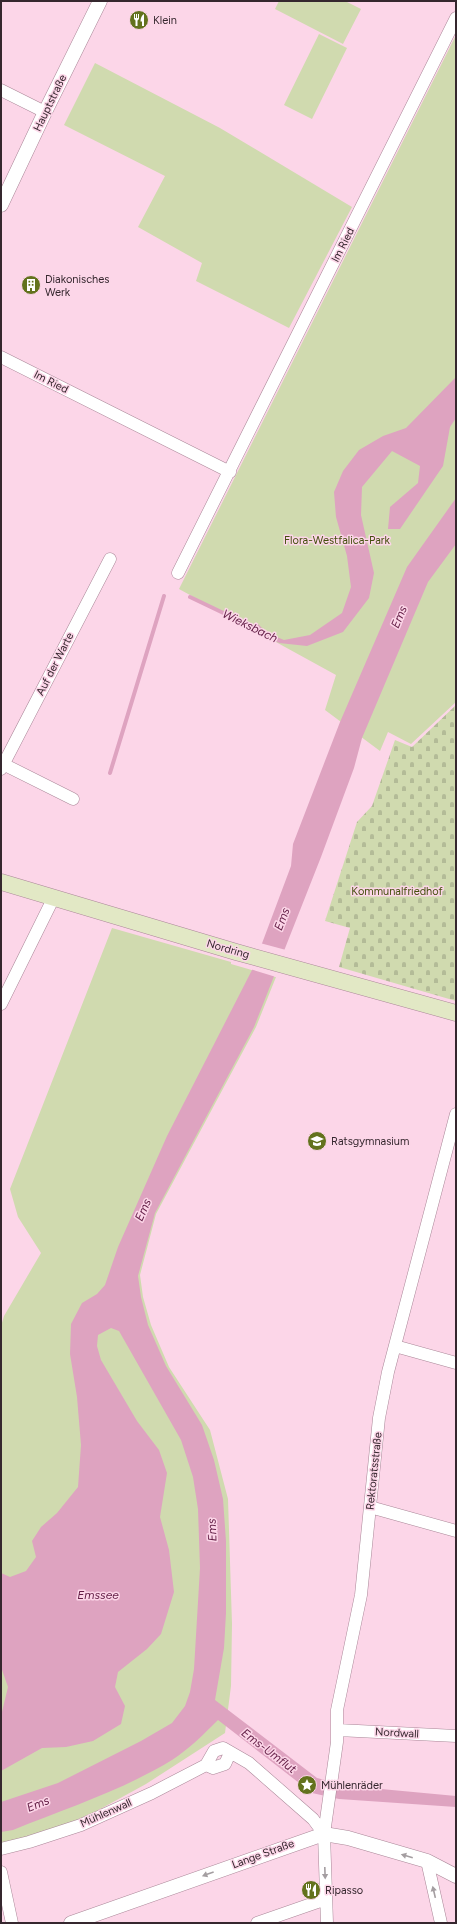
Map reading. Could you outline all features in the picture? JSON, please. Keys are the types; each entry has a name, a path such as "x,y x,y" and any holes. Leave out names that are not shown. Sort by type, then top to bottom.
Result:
{"main road":[{"name":"Nordring","path":"1,882 300,970 456,1013"}],"street":[{"name":"Hauptstraße","path":"1,205 100,1"},
{"name":"Im Ried","path":"178,573 230,472 456,18"},
{"path":"1,90 45,112"},
{"name":"Im Ried","path":"1,357 230,472"},
{"name":"Auf der Warte","path":"2,765 110,558"},
{"path":"2,765 73,799"},
{"path":"1,1004 54,897"},
{"name":"Rektoratsstraße","path":"327,1923 324,1834 338,1730 338,1710 360,1595 379,1418 395,1346 456,1114"},
{"path":"395,1346 456,1364"},
{"path":"370,1507 456,1532"},
{"name":"Nordwall","path":"338,1730 456,1736"},
{"name":"Mühlenwall","path":"1,1849 30,1842 81,1825 152,1793 206,1764 214,1750 223,1748 249,1763 313,1819 324,1834"},
{"name":"Lange Straße","path":"71,1923 324,1834 348,1838 427,1861 456,1876"},
{"path":"427,1861 441,1923"},
{"path":"1,1872 12,1923"},
{"path":"257,1923 326,1899"}],"green space":[{"path":"279,1 345,1 361,9 343,44 275,9"},
{"path":"319,34 347,48 312,119 284,105"},
{"name":"Flora-Westfalica-Park","path":"456,35 456,702 411,744 388,732 380,751 325,710 336,675 179,589"},
{"path":"95,63 220,128 352,207 289,328 196,281 202,263 138,227 165,176 64,125"},
{"name":"Kommunalfriedhof","path":"456,705 456,1001 339,967 350,928 325,921 357,822 372,806 395,740 412,747"},
{"path":"112,928 231,962 231,964 276,977 256,1027 156,1214 140,1275 143,1297 151,1325 169,1367 210,1430 228,1499 232,1624 231,1686 225,1733 146,1784 93,1813 41,1835 1,1845 1,1326 4,1316 41,1253 18,1217 10,1189"}],"water":[{"path":"456,377 456,418 450,427 443,466 400,529 388,529 390,507 418,483 420,466 392,451 362,487 361,515 374,573 369,598 343,632 307,646 279,643 264,635 254,624 257,623 267,633 284,640 310,635 342,613 351,587 347,556 336,517 334,492 343,471 359,450 383,436 406,428"},
{"path":"456,498 456,544 428,582 362,738 354,768 321,857 254,1027 155,1213 138,1276 141,1297 148,1325 166,1366 202,1425 214,1460 223,1499 226,1541 226,1613 224,1648 215,1700 317,1778 349,1786 456,1796 456,1807 339,1799 312,1793 218,1720 184,1751 153,1771 114,1790 13,1830 1,1832 1,1802 58,1783 141,1741 172,1723 185,1706 190,1692 194,1669 200,1568 198,1509 193,1477 181,1440 119,1331 111,1328 98,1335 97,1346 101,1360 137,1421 159,1450 167,1473 160,1517 169,1550 174,1592 161,1634 147,1649 118,1672 115,1687 125,1706 121,1724 93,1741 66,1747 42,1748 1,1771 1,1716 8,1687 1,1667 1,1573 10,1577 26,1571 36,1557 32,1541 41,1527 57,1513 78,1487 81,1445 77,1397 70,1354 71,1324 82,1303 97,1294 105,1285 118,1247 167,1136 252,970 291,866 293,844 340,722 407,567"}],"pier":[{"path":"260,943 286,950 276,977 250,969"}],"waterway":[{"path":"110,773 164,596"},
{"name":"Wieksbach","path":"190,597 263,632"}],"place":[{"name":"Klein","path":"139,20"},
{"name":"Diakonisches Werk","path":"31,285"},
{"name":"Ratsgymnasium","path":"317,1141"},
{"name":"Mühlenräder","path":"307,1785"},
{"name":"Ripasso","path":"311,1890"}],"water label":[{"name":"Ems","path":"399,617"},
{"name":"Ems","path":"282,919"},
{"name":"Ems","path":"143,1210"},
{"name":"Ems","path":"212,1530"},
{"name":"Emssee","path":"98,1595"},
{"name":"Ems-Umflut","path":"269,1751"},
{"name":"Ems","path":"38,1804"}]}
